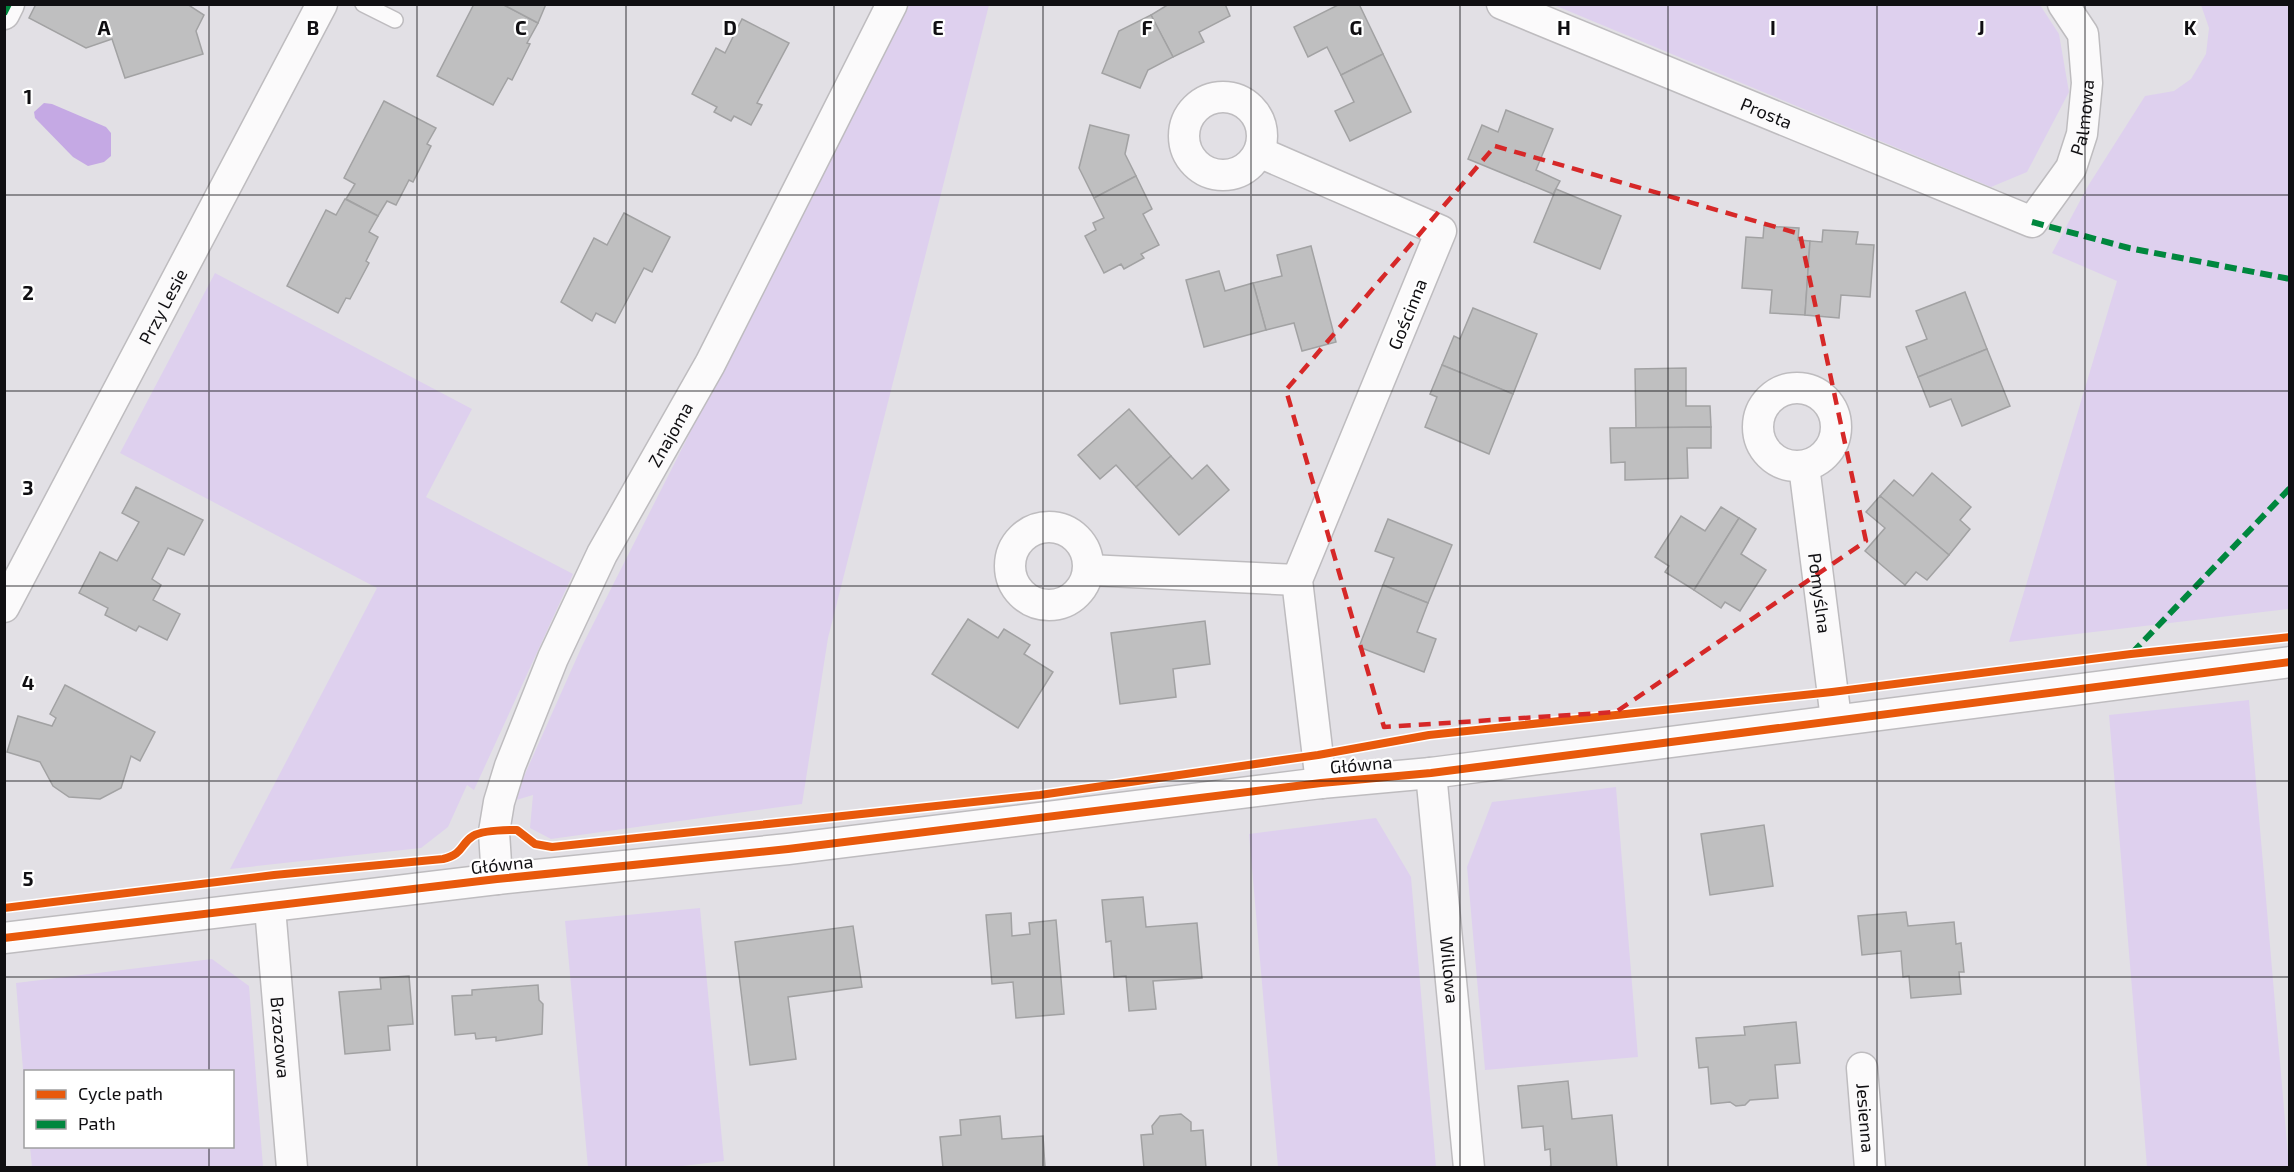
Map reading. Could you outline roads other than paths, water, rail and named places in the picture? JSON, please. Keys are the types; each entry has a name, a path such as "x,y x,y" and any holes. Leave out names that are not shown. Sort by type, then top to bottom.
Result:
{"street":[{"path":"4,14 9,4"},
{"name":"Przy Lesie","path":"4,607 322,4"},
{"name":"Znajoma","path":"497,879 494,832 499,802 510,766 553,658 602,554 710,364 891,4"},
{"name":"Prosta","path":"1502,4 2032,222"},
{"name":"Palmowa","path":"2032,222 2071,168 2082,134 2087,82 2083,33 2063,4"},
{"name":"Gościnna","path":"1259,152 1441,231 1297,580 1321,783"},
{"name":"Pomyślna","path":"1804,466 1836,719"},
{"path":"1088,570 1297,580"},
{"name":"Główna","path":"4,938 270,908 497,879 788,849 1321,783 1431,772 2289,662"},
{"name":"Willowa","path":"1431,772 1469,1167"},
{"name":"Brzozowa","path":"270,908 292,1167"},
{"name":"Jesienna","path":"1862,1068 1870,1167"}],"lane":[{"path":"363,4 395,20"}]}
